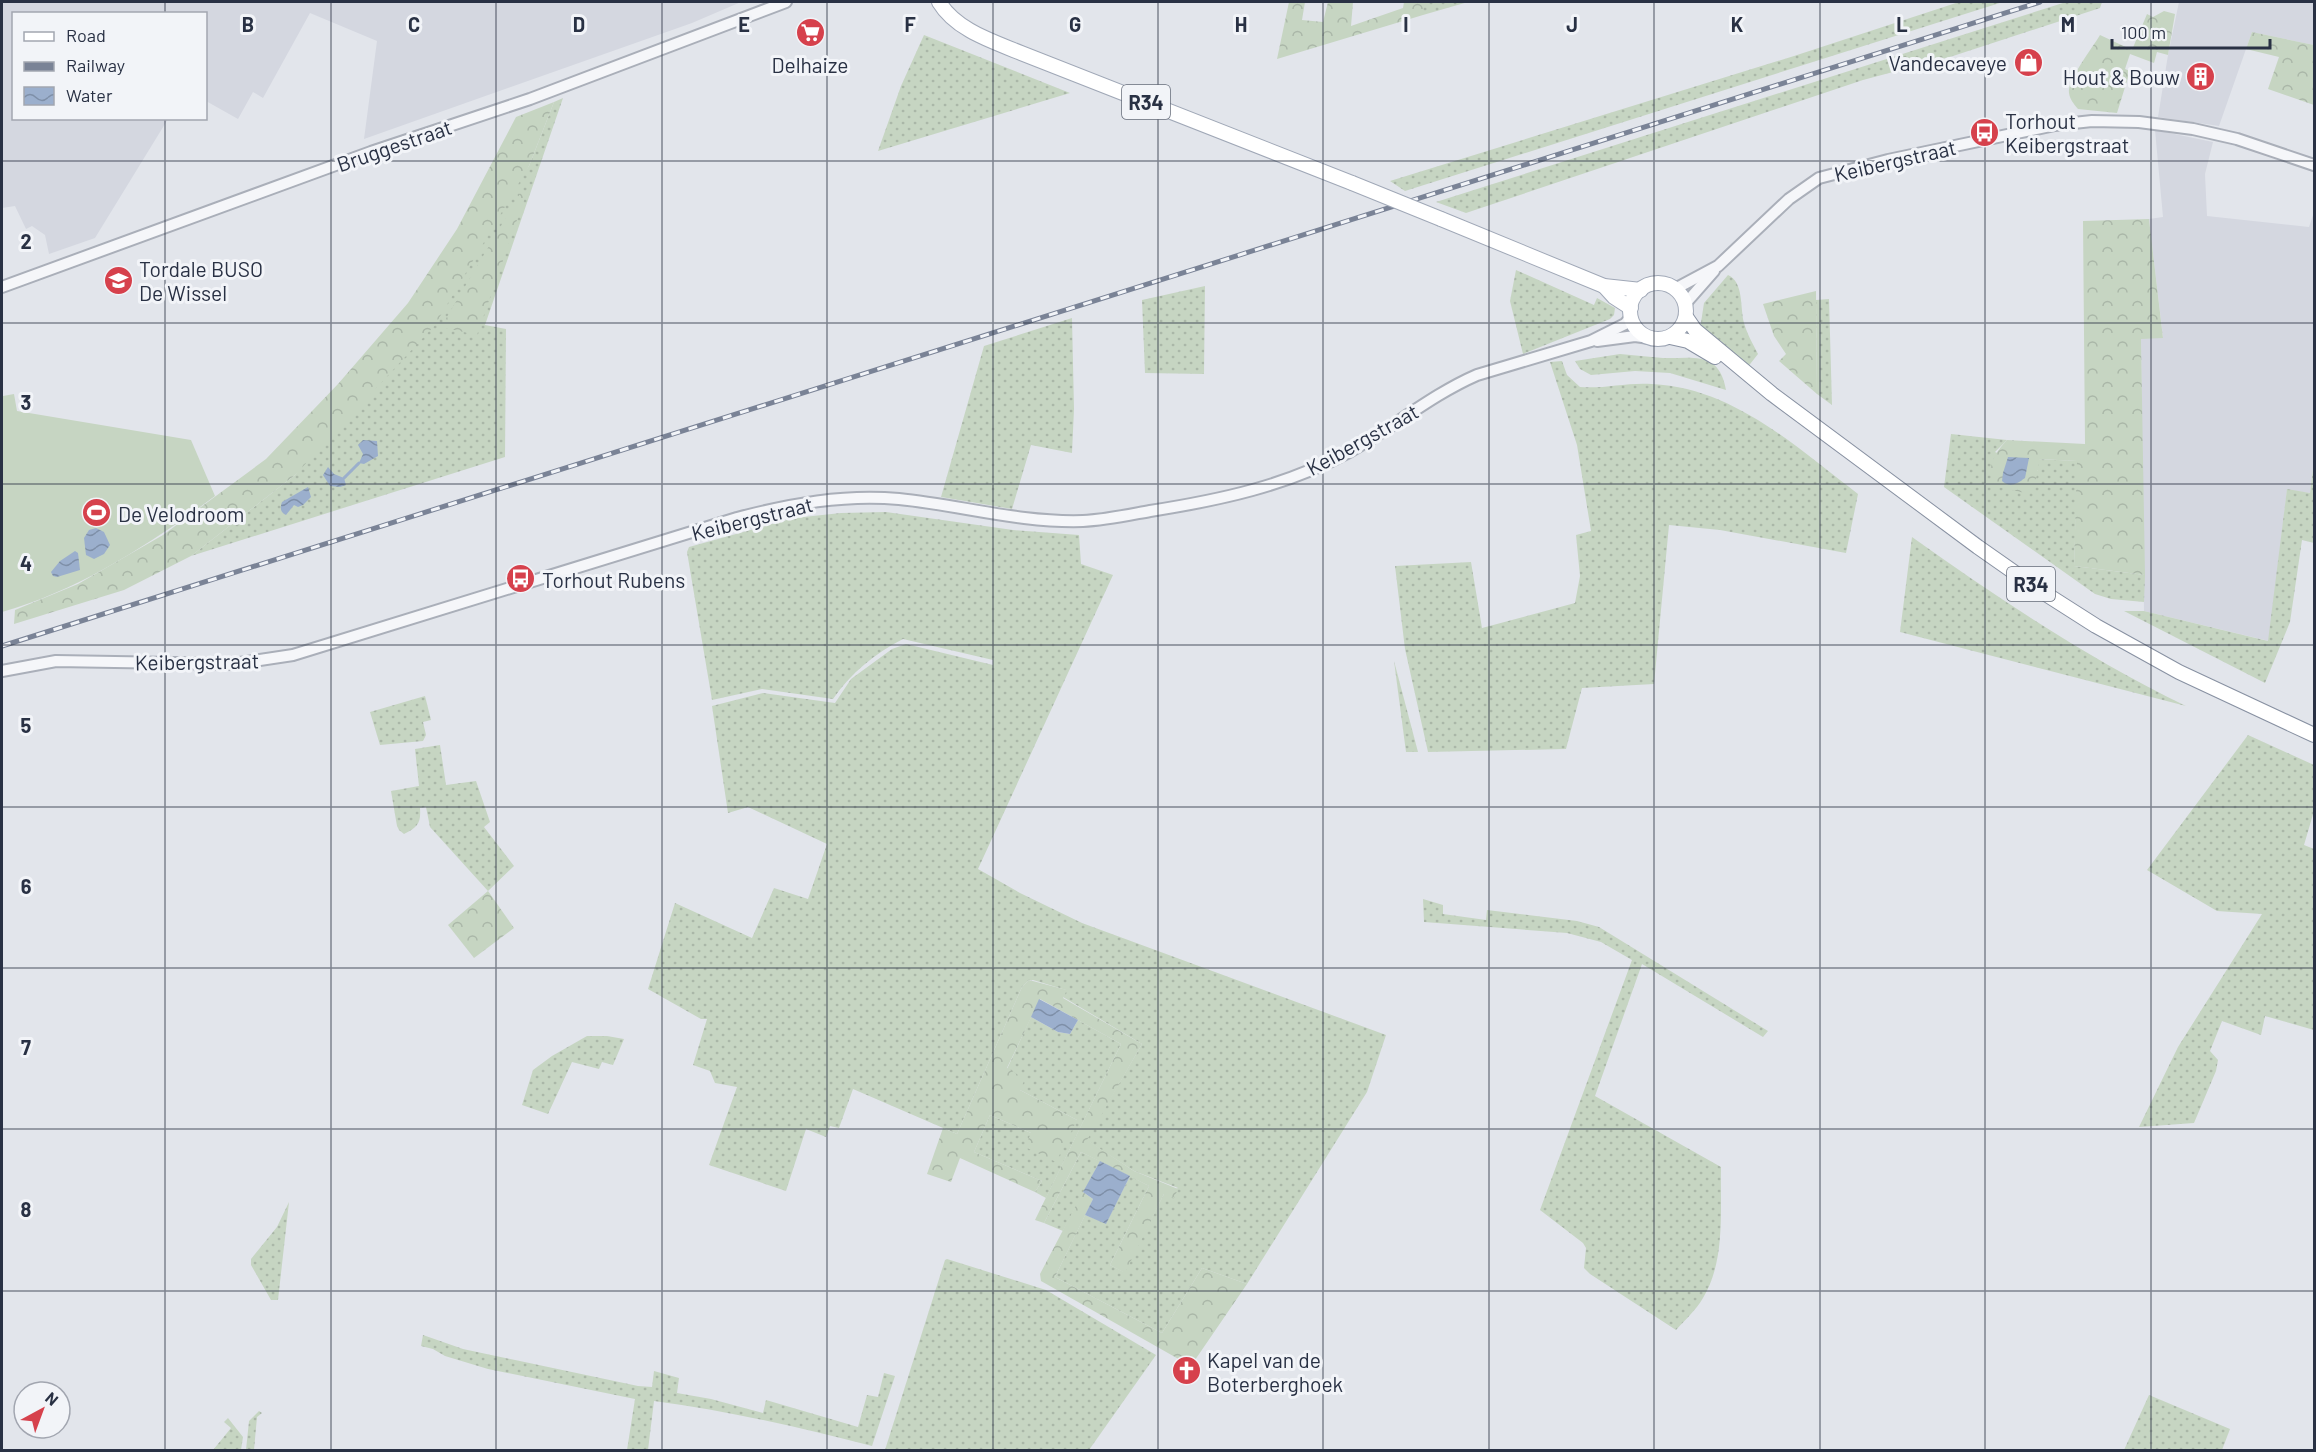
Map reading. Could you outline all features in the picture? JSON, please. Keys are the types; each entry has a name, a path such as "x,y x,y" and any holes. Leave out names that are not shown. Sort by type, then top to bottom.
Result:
{"main road":[{"name":"R34","path":"930,2 942,6 975,33 1021,54 1352,183 1604,286 1641,290"},
{"path":"1658,284 1675,289 1686,310 1683,325 1670,337 1649,338 1634,326 1631,312 1634,298 1641,290 1658,284"},
{"name":"R34","path":"1604,286 1631,312"},
{"name":"R34","path":"1686,310 1695,330 1772,394 1978,548 2096,626 2179,672 2314,735"},
{"name":"R34","path":"1670,337 1688,341 1772,394"}],"street":[{"path":"750,16 759,2"},
{"name":"Bruggestraat","path":"2,287 371,152 530,99 786,2"},
{"name":"Keibergstraat","path":"1686,310 1718,266 1789,199 1819,178 1888,160 2055,125 2092,121 2139,122 2193,129 2237,139 2314,165"},
{"name":"Keibergstraat","path":"1675,289 1718,266"},
{"name":"Keibergstraat","path":"2,670 56,662 233,664 294,655 737,518 782,506 822,500 896,499 1002,515 1068,521 1107,518 1209,502 1263,488 1322,465 1373,438 1435,397 1477,375 1590,341 1625,324 1631,312"},
{"name":"Keibergstraat","path":"1590,341 1635,336 1649,338"}],"shaded area":[{"path":"2,2 741,2 692,23 364,139 377,41 310,13 263,98 253,92 238,119 207,102 207,12 12,12 12,120 167,120 95,238 49,254 45,235 32,226 26,229 15,206 2,208"},
{"path":"2179,2 2314,2 2314,45 2252,32 2219,126 2158,117"},
{"path":"2155,130 2213,142 2205,174 2207,216 2309,227 2314,212 2314,461 2310,493 2287,490 2269,641 2144,611 2141,338 2163,337 2149,219 2163,217"}],"green space":[{"path":"1289,2 1305,2 1302,20 1323,22 1328,2 1353,2 1351,26 1403,8 1404,2 1423,2 1423,15 1277,59"},
{"path":"1423,2 1468,2 1423,15"},
{"path":"1959,2 2003,2 1405,191 1390,181 1794,56"},
{"path":"2066,2 2102,2 2100,8 1953,56 1863,80 1466,213 1436,202"},
{"path":"2164,11 2175,14 2168,55 2157,52 2154,63 2130,54 2125,69 2130,71 2117,113 2078,109 2070,98 2069,87 2100,35 2132,50 2147,14 2153,17"},
{"path":"2252,32 2314,45 2314,105 2268,89 2279,57 2246,49"},
{"path":"924,35 1070,93 878,151 901,86"},
{"path":"563,98 485,325 506,329 505,457 191,556 295,475 529,166 554,102"},
{"path":"554,102 529,166 435,325 295,475 191,556 124,590 14,624 15,610 78,584 163,535 266,459 338,384 408,303 457,229 516,117"},
{"path":"521,192 526,194 477,335 441,327"},
{"path":"2149,219 2163,338 2141,339 2145,575 2074,566 2077,461 2039,459 2034,482 2025,493 1994,486 1991,467 1998,450 2007,440 2085,444 2083,221"},
{"path":"1516,270 1594,305 1597,298 1615,308 1614,315 1610,319 1523,354 1510,301"},
{"path":"1728,275 1737,283 1744,323 1758,354 1747,368 1700,329 1704,303"},
{"path":"1205,286 1204,374 1145,373 1142,300"},
{"path":"1816,291 1817,394 1779,361 1786,354 1774,336 1763,304"},
{"path":"1829,299 1832,405 1817,394 1816,300"},
{"path":"1072,318 1074,409 1072,453 1031,445 1012,509 941,497 984,346"},
{"path":"1620,354 1703,359 1717,368 1723,377 1726,390 1670,373 1635,371 1591,375 1580,369 1575,361"},
{"path":"1562,361 1567,375 1580,387 1652,384 1682,388 1710,396 1762,423 1858,494 1846,553 1720,530 1669,525 1654,684 1582,688 1566,749 1428,752 1405,649 1395,566 1471,562 1482,628 1575,603 1580,576 1576,535 1591,531 1577,445 1550,362"},
{"name":"De Velodroom","path":"2,390 3,396 14,394 17,411 191,440 215,496 113,564 59,591 2,612"},
{"path":"1951,434 2007,440 1995,452 2038,471 2038,459 2078,461 2074,566 2145,575 2144,602 2111,599 2095,594 1944,487"},
{"path":"2314,461 2314,543 2302,540 2290,622 2265,683 2124,611 2144,611 2268,641 2287,489 2310,493"},
{"path":"886,512 1013,530 1079,535 1081,564 1113,575 978,869 1020,893 1082,923 1386,1035 1367,1092 1247,1284 1202,1268 1162,1333 1055,1277 1085,1215 1106,1223 1130,1176 1149,1186 1110,1265 1124,1272 1164,1194 1178,1188 1134,1171 1086,1140 1142,1044 1063,997 1066,990 1033,980 1029,980 1022,987 957,1134 853,1089 839,1128 830,1126 826,1137 806,1129 786,1191 709,1165 737,1087 715,1083 710,1071 693,1065 707,1019 701,1019 648,989 675,903 752,938 774,888 808,899 827,844 748,807 728,813 712,706 763,693 835,703 851,679 892,649 906,644 993,665 993,660 903,639 864,665 847,681 833,699 762,689 712,700 687,552 689,547 794,518 841,513"},
{"path":"1912,537 2045,627 2114,668 2186,706 1900,632"},
{"path":"1394,661 1418,752 1406,752"},
{"path":"425,696 431,720 423,722 426,735 423,741 380,745 370,712"},
{"path":"2248,735 2314,765 2314,811 2304,845 2314,849 2314,1030 2265,1016 2261,1035 2222,1021 2210,1051 2218,1060 2216,1071 2194,1123 2139,1127 2178,1047 2262,914 2217,911 2147,870"},
{"path":"440,745 446,785 476,781 490,822 484,827 514,866 488,891 430,827 426,807 420,808 418,824 413,829 404,834 397,826 391,791 419,786 415,749"},
{"path":"488,891 514,928 474,958 448,925"},
{"path":"1423,899 1443,905 1443,914 1486,920 1487,910 1577,921 1599,927 1768,1031 1763,1037 1642,964 1595,1096 1721,1167 1719,1251 1715,1267 1703,1298 1676,1330 1590,1274 1584,1268 1586,1248 1583,1243 1540,1210 1632,960 1601,942 1567,933 1424,922"},
{"path":"1029,980 1067,990 1063,998 1142,1044 1087,1140 1134,1171 1178,1189 1174,1198 1164,1194 1125,1273 1110,1265 1149,1186 1081,1152 1044,1223 1035,1220 1121,1044 1040,999 1007,1068 1025,1079 1020,1090 1077,1120 1056,1162 1025,1147 1031,1133 990,1115 974,1152 1042,1181 1035,1192 960,1158 951,1182 927,1174 943,1128 957,1134 1022,987"},
{"path":"1031,1017 1058,1032 1070,1034 1078,1020 1121,1044 1046,1198 1035,1192 1042,1181 974,1152 990,1115 1031,1133 1077,1120 1020,1090 1007,1069"},
{"path":"587,1036 624,1039 613,1065 602,1062 599,1069 572,1062 548,1114 522,1105 533,1070"},
{"path":"1081,1152 1100,1161 1063,1231 1044,1223"},
{"path":"1083,1192 1093,1199 1055,1277 1162,1333 1202,1268 1247,1284 1195,1360 1189,1356 1182,1361 1041,1281 1040,1274"},
{"path":"289,1202 278,1300 271,1300 251,1265 251,1259 277,1227"},
{"path":"947,1259 1046,1290 1156,1355 1089,1450 885,1450"},
{"path":"423,1335 463,1349 638,1386 652,1387 654,1371 679,1378 677,1393 711,1399 763,1413 766,1400 858,1427 867,1395 878,1397 884,1373 895,1376 872,1446 764,1420 654,1401 648,1450 627,1450 635,1399 488,1369 421,1346"},
{"path":"2149,1395 2230,1429 2222,1450 2124,1450"},
{"path":"259,1411 262,1413 257,1417 254,1450 246,1450 249,1421"},
{"path":"228,1418 243,1437 241,1450 213,1450 231,1428 224,1422"}],"water":[{"path":"363,440 377,441 378,456 364,464 359,463 363,454 358,445"},
{"path":"2008,457 2029,458 2025,478 2014,484 2002,481"},
{"path":"328,467 334,474 344,478 346,485 330,486 323,475"},
{"path":"308,487 311,497 303,505 298,507 294,505 286,515 283,513 282,502"},
{"path":"96,528 104,532 110,545 104,554 94,559 86,555 84,538 89,530"},
{"path":"75,551 78,553 80,570 57,577 53,576 51,572 60,561"},
{"path":"1039,999 1078,1020 1070,1034 1058,1032 1031,1017"},
{"path":"1100,1161 1130,1176 1106,1224 1085,1215 1093,1199 1083,1192"}],"waterway":[{"path":"344,478 359,463"}],"railway":[{"path":"2,646 2040,2"}],"place":[{"name":"Delhaize","path":"810,33"},
{"name":"Vandecaveye","path":"2028,62"},
{"name":"Hout & Bouw","path":"2201,76"},
{"name":"Torhout Keibergstraat","path":"1984,132"},
{"name":"Tordale BUSO De Wissel","path":"118,280"},
{"name":"De Velodroom","path":"97,513"},
{"name":"Torhout Rubens","path":"521,579"},
{"name":"Kapel van de Boterberghoek","path":"1186,1371"}]}
